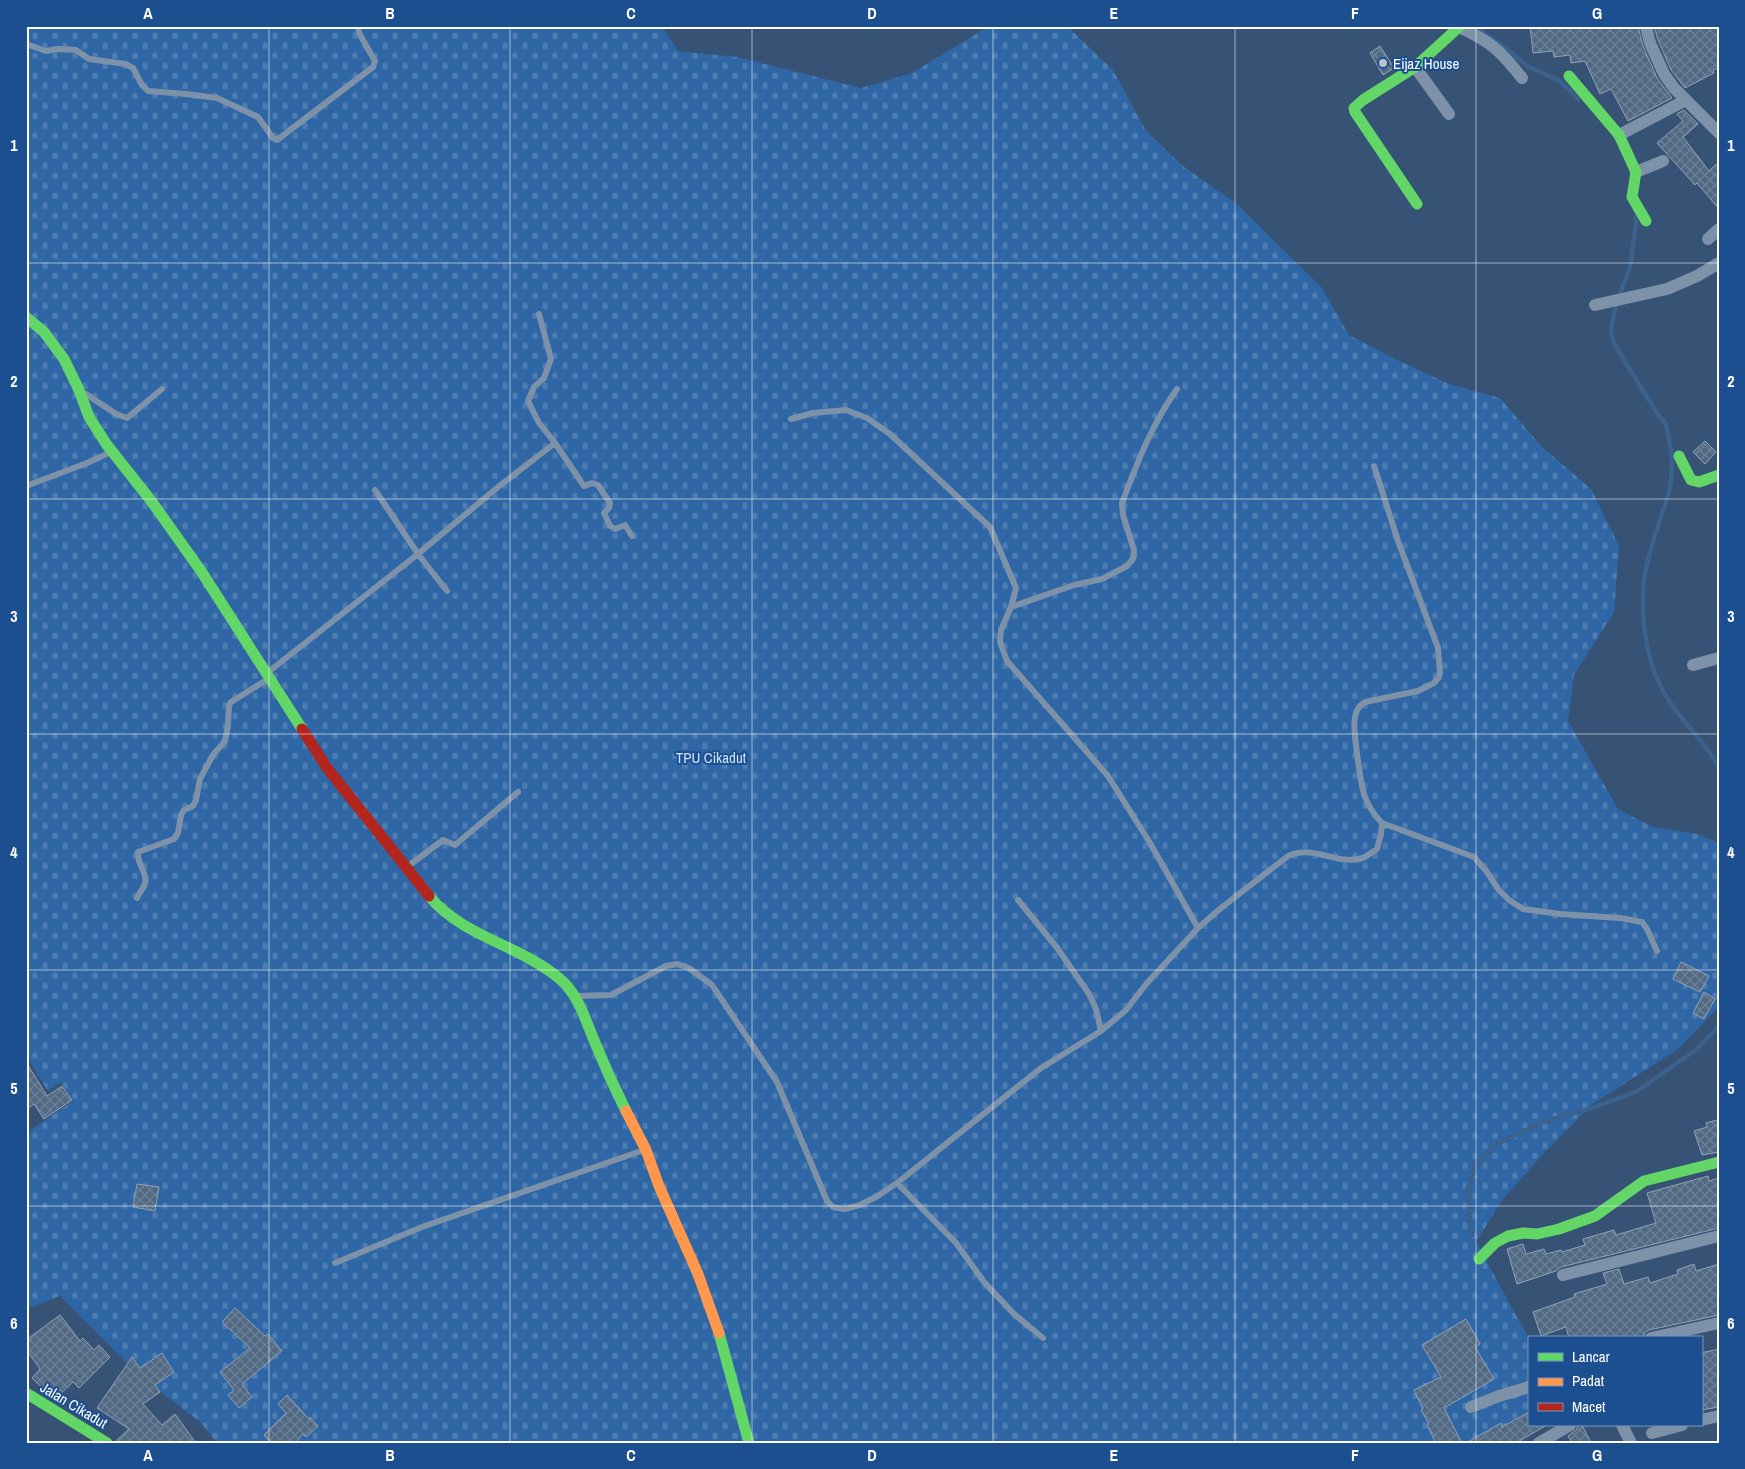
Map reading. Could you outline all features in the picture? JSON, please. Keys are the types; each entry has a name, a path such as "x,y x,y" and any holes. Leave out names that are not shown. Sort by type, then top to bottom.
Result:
{"street":[{"path":"1646,26 1650,43 1664,74 1674,88 1719,134"},
{"path":"1417,204 1354,108 1362,100 1415,67 1458,27 1488,42 1504,56 1522,78"},
{"path":"1415,67 1448,114"},
{"path":"1569,76 1593,102 1618,134 1636,172 1632,197 1646,221"},
{"path":"1618,134 1686,100"},
{"path":"1636,172 1663,161"},
{"path":"1708,239 1719,229"},
{"path":"1594,305 1668,289 1697,276 1719,263"},
{"path":"26,316 44,332 64,360 79,390 89,417 112,452 152,502 201,571 326,768 437,906 457,922 535,962 560,979 575,996 613,1085 646,1150 659,1186 698,1274 713,1315 749,1443"},
{"path":"1679,456 1690,480 1699,482 1719,475"},
{"path":"1693,665 1719,658"},
{"path":"1479,1259 1495,1244 1508,1236 1523,1233 1537,1234 1595,1216 1644,1181 1719,1162"},
{"path":"1563,1275 1719,1236"},
{"path":"1660,1336 1719,1323"},
{"path":"1471,1407 1528,1387"},
{"name":"Jalan Cikadut","path":"26,1393 107,1443"},
{"path":"1702,1420 1719,1416"},
{"path":"1539,1443 1568,1426"},
{"path":"1623,1426 1632,1443"},
{"path":"1652,1433 1678,1426"}],"lane":[{"path":"26,44 46,51 57,49 76,50 90,59 126,64 133,68 142,85 148,91 217,98 258,117 277,140 373,67 375,61 359,33 358,26"},
{"path":"539,314 551,359 544,378 534,387 528,401 539,423 584,486 592,483 598,484 610,503 609,508 604,513 610,526 615,529 625,525 632,536"},
{"path":"79,390 116,414 127,418 162,389"},
{"path":"1011,607 1074,585 1102,578 1128,566 1134,559 1134,550 1123,515 1122,503 1143,450 1162,411 1177,389"},
{"path":"791,419 813,413 846,410 867,418 890,434 990,527 1016,588 1000,636 1000,642 1007,661 1108,776 1150,843 1198,928"},
{"path":"137,898 145,884 137,857 138,852 174,839 178,833 180,814 193,806 200,780 213,755 225,741 229,705 231,702 268,676 498,487 555,443"},
{"path":"26,486 112,452"},
{"path":"1374,466 1398,540 1438,648 1440,672 1439,677 1434,682 1418,691 1365,702 1360,706 1354,718 1356,746 1364,796 1373,813 1382,823 1474,857 1487,872 1498,890 1524,910 1620,918 1642,922 1657,951"},
{"path":"375,490 418,554 447,591"},
{"path":"407,868 443,840 456,845 518,792"},
{"path":"575,996 610,995 666,966 677,964 689,968 712,985 777,1082 827,1201 833,1207 844,1209 860,1205 897,1183 1041,1068 1101,1031 1126,1010 1147,983 1198,928 1288,856 1308,851 1344,859 1363,858 1376,849 1382,823"},
{"path":"1018,900 1058,949 1089,994 1096,1009 1101,1031"},
{"path":"335,1264 422,1227 646,1150"},
{"path":"897,1183 956,1243 984,1282 1014,1314 1043,1338"}],"green space":[{"name":"TPU Cikadut","path":"26,26 662,26 678,51 737,57 861,88 912,73 989,26 1067,26 1113,70 1146,131 1184,167 1237,204 1322,288 1349,335 1449,384 1500,398 1541,446 1591,489 1619,546 1614,612 1574,675 1568,721 1618,809 1653,827 1698,834 1719,843 1719,1007 1677,1050 1594,1103 1547,1150 1503,1199 1476,1242 1528,1337 1528,1406 1517,1443 217,1443 200,1422 153,1386 60,1296 26,1309 26,1224 28,1219 26,1211 26,1153 30,1150 26,1145 26,1133 73,1101 61,1082 48,1091 30,1062 26,1065"}],"building":[{"path":"1530,26 1553,26 1553,29 1580,26 1638,26 1643,46 1657,78 1672,98 1628,121 1611,89 1600,94 1585,61 1571,63 1570,55 1554,57 1553,51 1533,53"},
{"path":"1654,26 1719,26 1719,68 1713,70 1714,73 1685,88 1671,70"},
{"name":"Eijaz House","path":"1380,46 1394,68 1383,75 1370,53"},
{"path":"1684,110 1698,124 1683,137 1709,171 1719,162 1719,209 1697,183 1695,185 1657,143 1683,121 1677,114"},
{"path":"1705,441 1716,452 1705,464 1693,452"},
{"path":"1681,962 1709,976 1700,992 1673,979"},
{"path":"1704,992 1715,999 1704,1019 1693,1013"},
{"path":"26,1062 47,1096 62,1086 72,1100 44,1119 34,1104 26,1110"},
{"path":"1717,1120 1719,1123 1719,1152 1702,1155 1694,1131 1707,1127 1706,1123"},
{"path":"1708,1176 1709,1181 1719,1178 1719,1228 1561,1267 1556,1271 1517,1284 1507,1249 1523,1244 1526,1254 1544,1249 1546,1254 1561,1250 1562,1252 1585,1245 1583,1239 1614,1230 1616,1235 1656,1223 1647,1193"},
{"path":"137,1184 159,1187 155,1211 133,1207"},
{"path":"1694,1264 1696,1271 1719,1264 1719,1315 1649,1330 1645,1332 1644,1336 1568,1336 1566,1327 1541,1336 1533,1312 1575,1297 1574,1294 1607,1284 1603,1273 1619,1269 1624,1284 1648,1277 1650,1283 1678,1274 1677,1270"},
{"path":"235,1308 265,1336 268,1334 282,1351 242,1384 252,1397 239,1408 228,1395 234,1390 220,1372 250,1348 222,1322"},
{"path":"60,1315 80,1341 83,1338 94,1350 99,1345 110,1357 79,1388 73,1382 58,1396 46,1392 32,1378 40,1369 26,1349 26,1340"},
{"path":"1466,1319 1480,1344 1475,1347 1494,1379 1444,1408 1462,1443 1436,1443 1414,1390 1441,1377 1422,1345"},
{"path":"1719,1349 1719,1407 1702,1410 1702,1353"},
{"path":"162,1353 174,1372 155,1385 160,1392 143,1404 162,1425 175,1414 196,1443 118,1443 117,1440 129,1429 97,1408 132,1357 140,1368"},
{"path":"287,1395 318,1426 306,1437 303,1434 295,1443 271,1443 264,1435 286,1413 278,1404"},
{"path":"1528,1413 1528,1426 1545,1426 1516,1443 1466,1443 1501,1423 1502,1427"},
{"path":"1578,1426 1582,1426 1591,1443 1572,1443 1568,1436 1577,1429"}],"waterway":[{"path":"1475,26 1527,66 1560,81 1578,99"},
{"path":"1635,217 1636,223 1630,268 1617,301 1611,330 1614,343 1657,413 1666,424 1672,455 1669,492 1646,568 1643,597 1644,629 1650,660 1661,687 1674,708 1713,756 1719,767"},
{"path":"1472,1235 1468,1188 1475,1167 1495,1145 1541,1123 1586,1110 1636,1092 1697,1049 1719,1026"}],"traffic: fast":[{"path":"1417,204 1354,108 1363,100 1415,67 1459,27"},
{"path":"1569,76 1619,135 1636,172 1632,197 1646,221"},
{"path":"26,317 44,332 64,359 79,390 89,417 107,445 152,502 201,571 302,729"},
{"path":"1679,456 1691,480 1699,482 1719,475"},
{"path":"429,896 458,921 527,957 544,967 567,985 581,1009 626,1111"},
{"path":"1479,1259 1495,1243 1508,1236 1523,1233 1537,1234 1559,1229 1595,1216 1644,1181 1719,1162"},
{"path":"719,1333 749,1443"},
{"path":"26,1393 107,1443"}],"traffic: slow":[{"path":"626,1111 646,1150 659,1186 698,1274 719,1333"}],"traffic: jam":[{"path":"302,729 327,768 429,896"}],"place":[{"name":"Eijaz House","path":"1383,63"}]}
